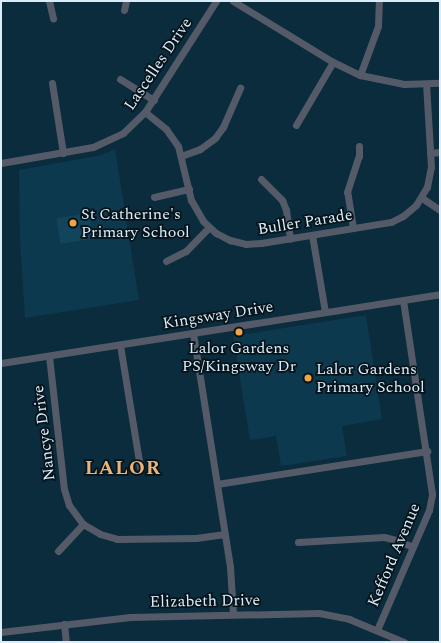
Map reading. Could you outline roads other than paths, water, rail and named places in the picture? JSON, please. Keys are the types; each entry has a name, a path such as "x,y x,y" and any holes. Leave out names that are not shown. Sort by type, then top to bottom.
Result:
{"street":[{"path":"49,1 53,19"},
{"path":"124,10 126,1"},
{"name":"Lascelles Drive","path":"1,163 93,148 114,139 130,128 154,100 216,1"},
{"path":"233,1 333,62 360,75 391,83 440,83"},
{"path":"360,75 377,30 379,16 378,1"},
{"path":"296,125 333,62"},
{"path":"120,79 154,100"},
{"path":"52,83 63,153"},
{"name":"Buller Parade","path":"145,112 166,129 178,146 188,189 197,212 209,227 222,237 246,244 290,239 384,224 396,220 410,211 422,198 430,174 426,84"},
{"path":"181,156 200,150 215,138 223,127 240,88"},
{"path":"353,228 347,192 359,156 359,146"},
{"path":"430,153 440,152"},
{"path":"260,180 282,200 286,210 290,239"},
{"path":"154,197 188,189"},
{"path":"422,198 440,210"},
{"path":"166,261 186,251 209,227"},
{"path":"312,235 325,312"},
{"name":"Kingsway Drive","path":"1,363 440,294"},
{"name":"Kefford Avenue","path":"377,630 432,501 432,488 427,451 403,300"},
{"path":"193,333 232,576 233,614"},
{"path":"120,345 140,467"},
{"name":"Nancye Drive","path":"49,356 64,490 69,505 83,524 100,534 117,539 196,538 225,534"},
{"path":"217,484 427,451"},
{"path":"58,550 83,524"},
{"path":"298,542 384,537 413,547"},
{"name":"Elizabeth Drive","path":"1,632 143,616 326,614 349,619 404,642"},
{"path":"64,624 66,642"}],"place":[{"name":"St Catherine's Primary School","path":"73,223"},
{"name":"Lalor Gardens PS/Kingsway Dr","path":"239,332"},
{"name":"Lalor Gardens Primary School","path":"308,378"}],"district":[{"name":"LALOR","path":"123,468"}]}
